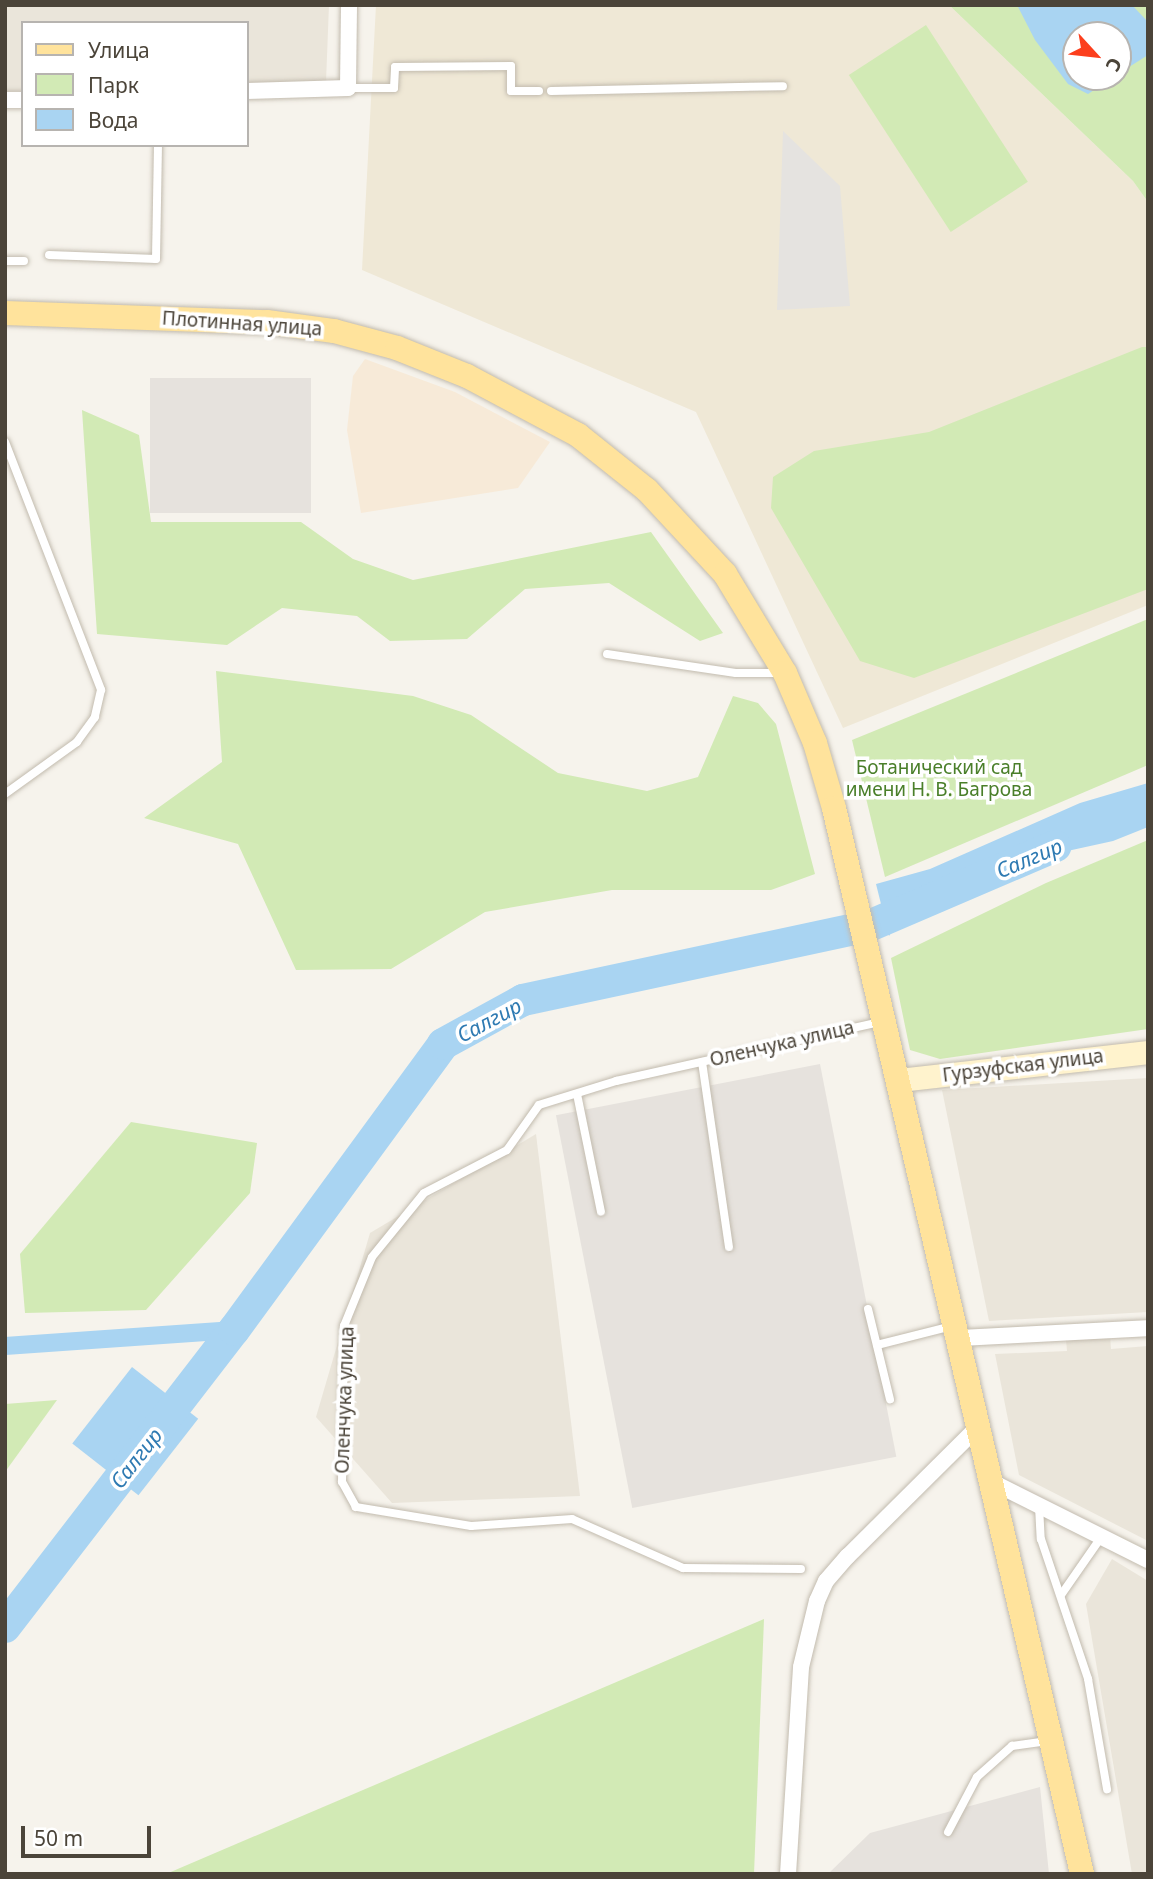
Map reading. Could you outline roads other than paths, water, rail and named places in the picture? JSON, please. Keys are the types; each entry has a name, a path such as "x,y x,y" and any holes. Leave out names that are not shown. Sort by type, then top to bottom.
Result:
{"main road":[{"name":"Плотинная улица","path":"5,313 195,318 334,331 397,348 547,416 614,460 685,526 725,574 785,673 815,743 851,876 1082,1874"},
{"name":"Гурзуфская улица","path":"899,1080 1148,1052"}],"street":[{"path":"248,91 348,88 349,5"},
{"path":"957,1331 1148,1328"},
{"path":"788,1874 801,1667 826,1581 979,1426"},
{"path":"992,1482 1039,1503 1148,1560"}],"lane":[{"path":"348,88 394,88 395,67 511,66 511,91 539,91"},
{"path":"551,91 783,86"},
{"path":"49,255 156,259 158,147"},
{"path":"5,261 24,261"},
{"path":"5,442 101,690 95,716 77,742 5,794"},
{"path":"607,654 736,673 785,673"},
{"name":"Оленчука улица","path":"801,1569 683,1568 572,1519 471,1526 356,1507 342,1482 344,1326 372,1257 424,1193 507,1150 539,1105 702,1062 885,1021"},
{"path":"702,1062 729,1247"},
{"path":"577,1094 601,1212"},
{"path":"868,1309 890,1399"},
{"path":"877,1345 957,1331"},
{"path":"1039,1503 1041,1539 1088,1679 1107,1790"},
{"path":"1061,1595 1102,1536"},
{"path":"948,1832 977,1777 1012,1746 1051,1740"}],"water":[{"path":"1017,5 1132,5 1148,22 1148,55 1132,65 1132,21 1062,21 1062,76 1035,40"},
{"path":"1148,783 1148,827 1113,841 962,874 907,908 889,936 876,884 930,869 1080,803"},
{"path":"132,1367 198,1419 138,1495 72,1443"}],"waterway":[{"name":"Салгир","path":"5,1627 234,1330 443,1044 523,1000 869,926 1056,846"},
{"path":"5,1346 234,1330"}],"park label":[{"name":"Ботанический сад имени Н. В. Багрова","path":"939,779"}]}
